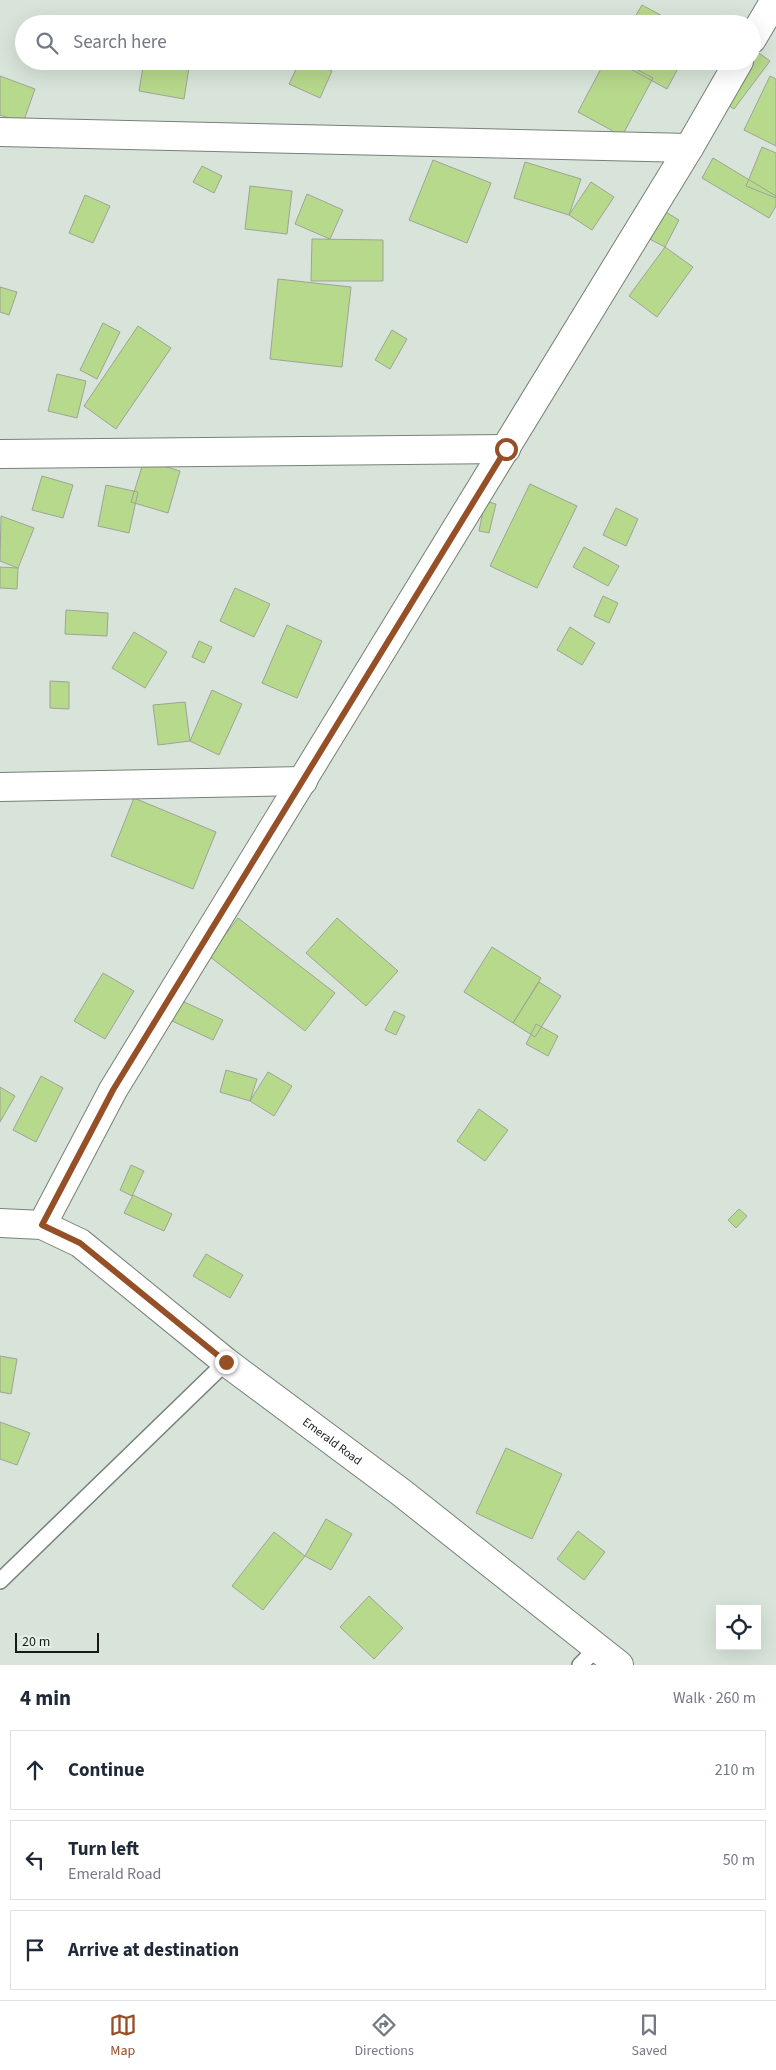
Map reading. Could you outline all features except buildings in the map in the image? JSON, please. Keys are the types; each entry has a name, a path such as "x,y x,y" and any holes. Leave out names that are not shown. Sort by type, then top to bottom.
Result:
{"street":[{"path":"761,24 775,0"},
{"path":"0,1223 42,1225 113,1090 304,781 689,148 734,70"},
{"path":"0,132 689,148"},
{"path":"0,454 506,449"},
{"path":"0,787 304,781"},
{"name":"Emerald Road","path":"42,1225 80,1243 226,1362 402,1493 588,1656 619,1665"}],"lane":[{"path":"0,1581 226,1362"}],"route":[{"path":"226,1362 80,1243 42,1225 113,1090 506,449"}]}
